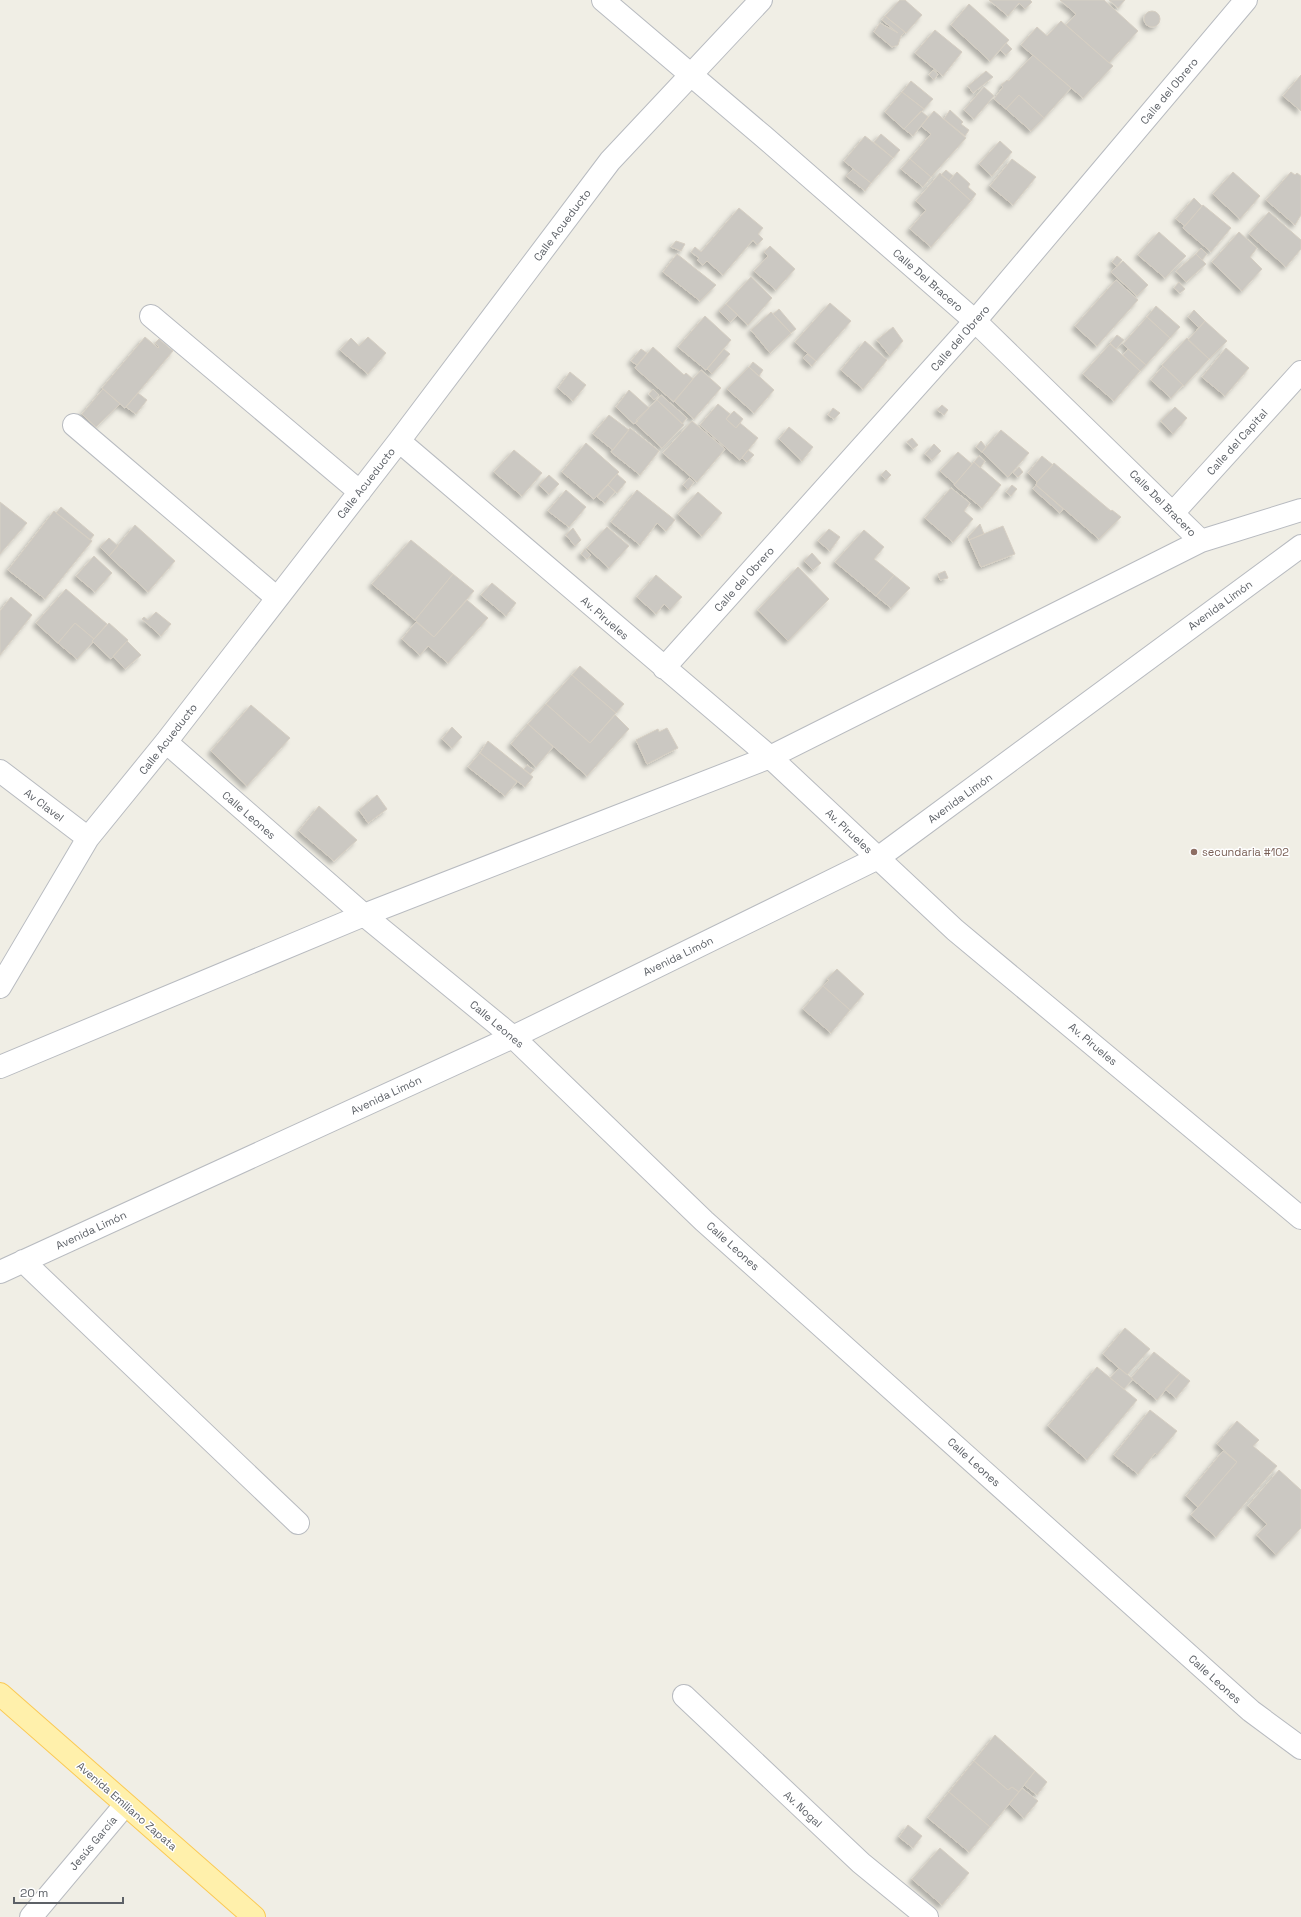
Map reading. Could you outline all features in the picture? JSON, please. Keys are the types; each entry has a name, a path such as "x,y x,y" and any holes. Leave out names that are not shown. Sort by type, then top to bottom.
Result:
{"main road":[{"name":"Avenida Emiliano Zapata","path":"0,1694 254,1917"}],"street":[{"name":"Calle Del Bracero","path":"603,0 763,136 975,321 1201,541"},
{"name":"Calle Acueducto","path":"0,987 88,838 166,742 360,492 610,161 693,78 761,0"},
{"name":"Calle del Obrero","path":"664,668 975,321 1246,0"},
{"path":"151,316 360,492"},
{"name":"Calle del Capital","path":"1173,513 1301,372"},
{"path":"74,425 277,598"},
{"name":"Av. Pirueles","path":"399,441 770,757 955,930 1301,1218"},
{"path":"0,1067 364,915 770,757 1201,541 1301,510"},
{"name":"Avenida Limón","path":"0,1272 513,1037 878,858 1301,546"},
{"name":"Calle Leones","path":"166,742 364,915 513,1037 710,1226 1251,1711 1301,1748"},
{"name":"Av Clavel","path":"0,771 88,838"},
{"path":"24,1261 298,1523"},
{"name":"Av. Nogal","path":"684,1696 861,1863 927,1917"},
{"name":"Jesús García","path":"31,1917 125,1805"}],"building":[{"path":"900,0 905,0 922,15 906,33 885,16"},
{"path":"989,0 1030,0 1032,2 1025,9 1019,3 1008,16"},
{"path":"1060,0 1104,0 1138,31 1109,63 1066,25 1076,14"},
{"path":"1109,0 1125,0 1118,8"},
{"path":"969,4 1009,40 990,61 951,25"},
{"path":"1152,11 1158,13 1160,19 1158,25 1152,27 1146,25 1144,19 1146,13"},
{"path":"885,16 905,32 901,36 898,45 892,47 874,32 880,23 898,33 882,20"},
{"path":"1061,21 1113,66 1083,98 1021,45 1037,27 1047,36"},
{"path":"935,30 962,52 943,76 915,53"},
{"path":"1006,43 1012,49 1006,55 1000,50"},
{"path":"1033,55 1071,88 1044,118 1019,95 1006,109 994,99 1003,87 1001,85 1007,80 1009,81"},
{"path":"933,70 938,74 934,80 929,75"},
{"path":"986,71 993,77 973,93 968,86"},
{"path":"1301,75 1301,111 1283,96"},
{"path":"911,81 933,99 924,109 902,92"},
{"path":"984,87 994,96 974,119 964,110"},
{"path":"902,92 924,109 904,129 885,112"},
{"path":"1019,95 1044,118 1031,131 1006,109"},
{"path":"950,110 963,122 961,124 969,130 965,136 944,119"},
{"path":"921,111 928,117 913,136 904,129"},
{"path":"934,111 966,138 931,177 910,159 931,134 921,126"},
{"path":"881,134 900,150 893,158 874,142"},
{"path":"865,136 893,158 871,183 844,161"},
{"path":"1000,141 1012,152 992,176 979,164"},
{"path":"910,159 931,177 923,187 901,169"},
{"path":"1012,159 1036,177 1013,205 990,186"},
{"path":"853,169 871,183 865,191 846,176"},
{"path":"946,170 953,176 949,181 941,175"},
{"path":"957,172 970,184 968,187 976,194 971,201 949,181"},
{"path":"1233,172 1260,196 1240,219 1213,194"},
{"path":"1291,172 1295,175 1297,173 1301,176 1301,215 1295,225 1266,200"},
{"path":"940,173 971,201 931,247 910,229 926,210 916,201"},
{"path":"1194,198 1202,206 1185,226 1176,219"},
{"path":"1203,205 1231,228 1211,252 1183,228"},
{"path":"739,208 763,228 758,234 763,239 757,245 753,240 723,275 707,261 703,265 697,260 699,258 691,252 695,247 701,252"},
{"path":"1269,212 1301,240 1301,249 1286,267 1249,234"},
{"path":"1159,232 1186,256 1165,278 1138,255"},
{"path":"1239,232 1257,248 1250,257 1262,269 1242,291 1212,262"},
{"path":"676,241 685,244 681,251 671,247"},
{"path":"770,246 795,269 776,290 754,271 768,256 764,252"},
{"path":"1201,248 1207,254 1202,260 1196,254"},
{"path":"677,254 716,285 700,301 663,272"},
{"path":"1196,254 1206,264 1186,282 1176,271"},
{"path":"1117,256 1122,260 1117,266 1112,262"},
{"path":"1123,261 1148,285 1137,296 1111,272"},
{"path":"751,277 772,298 748,325 726,304"},
{"path":"1116,280 1138,300 1097,346 1075,326"},
{"path":"1179,282 1185,289 1180,293 1174,288"},
{"path":"830,303 851,321 816,361 795,342"},
{"path":"726,304 738,315 730,322 719,311"},
{"path":"1156,306 1180,327 1170,338 1147,317"},
{"path":"779,309 796,329 791,333 773,314"},
{"path":"1194,310 1205,321 1199,328 1188,317"},
{"path":"771,312 791,333 770,353 751,330"},
{"path":"705,316 731,340 706,370 678,347"},
{"path":"1147,317 1170,338 1146,365 1123,344"},
{"path":"1205,321 1227,341 1209,359 1188,340"},
{"path":"893,327 903,341 890,356 877,340"},
{"path":"1117,335 1124,340 1116,349 1110,343"},
{"path":"145,337 158,348 159,347 155,343 159,339 173,351 125,408 102,388"},
{"path":"368,337 386,353 368,374 340,350 351,338 359,346"},
{"path":"1187,338 1209,359 1184,386 1162,365"},
{"path":"865,341 887,360 863,389 841,370"},
{"path":"1110,344 1140,371 1114,401 1083,374"},
{"path":"653,347 684,375 686,373 693,379 674,402 635,368"},
{"path":"1226,348 1249,368 1225,396 1202,377"},
{"path":"641,349 647,353 637,365 631,361"},
{"path":"724,349 730,354 712,374 707,369"},
{"path":"1128,349 1146,365 1140,371 1123,355"},
{"path":"807,354 816,361 812,366 803,358"},
{"path":"753,362 763,370 759,376 749,367"},
{"path":"1163,366 1183,385 1171,398 1151,380"},
{"path":"749,367 774,390 754,413 727,389"},
{"path":"701,370 721,388 694,419 674,401"},
{"path":"570,372 586,385 573,401 558,388"},
{"path":"103,389 120,404 96,427 82,414"},
{"path":"653,389 659,395 654,400 649,394"},
{"path":"629,390 649,408 634,424 616,407"},
{"path":"138,393 147,400 136,414 126,407"},
{"path":"661,395 687,418 682,424 657,400"},
{"path":"657,400 684,425 662,448 635,423 638,421 636,420"},
{"path":"718,404 730,414 726,419 736,428 740,423 758,438 740,460 700,425"},
{"path":"942,405 948,410 944,415 937,410"},
{"path":"1175,407 1187,418 1173,434 1161,421"},
{"path":"833,408 840,413 834,419 828,415"},
{"path":"734,411 743,419 736,428 726,419"},
{"path":"609,415 629,430 613,450 593,434"},
{"path":"692,421 725,449 697,482 663,453"},
{"path":"789,427 813,447 802,461 779,439"},
{"path":"630,428 659,451 640,475 611,452"},
{"path":"1001,430 1029,453 1008,477 982,452"},
{"path":"912,438 918,445 913,449 907,442"},
{"path":"981,441 986,447 982,452 976,447"},
{"path":"586,443 619,472 594,499 562,472"},
{"path":"934,444 941,451 932,460 925,454"},
{"path":"514,450 542,473 522,496 494,472"},
{"path":"748,450 754,455 747,462 742,458"},
{"path":"958,452 972,464 955,484 940,471"},
{"path":"979,456 985,461 980,468 974,462"},
{"path":"1042,456 1053,465 1037,482 1028,473"},
{"path":"974,462 1001,485 982,508 954,485"},
{"path":"1054,463 1111,511 1112,510 1121,517 1099,539 1036,485"},
{"path":"1019,467 1023,472 1018,477 1013,473"},
{"path":"886,470 891,475 886,480 881,475"},
{"path":"617,474 626,482 617,493 608,485"},
{"path":"549,475 559,484 549,494 539,485"},
{"path":"689,478 694,482 688,490 683,485"},
{"path":"608,485 615,492 605,503 597,497"},
{"path":"1012,485 1017,489 1011,496 1006,492"},
{"path":"1036,485 1063,509 1060,513 1033,489"},
{"path":"951,488 970,503 964,511 973,519 953,542 925,518"},
{"path":"566,490 586,507 569,527 548,511"},
{"path":"637,490 675,520 666,531 657,523 640,545 611,522"},
{"path":"698,492 722,513 702,536 678,514"},
{"path":"0,502 27,523 0,554"},
{"path":"61,507 94,535 90,540 56,513"},
{"path":"54,511 92,541 45,599 8,570"},
{"path":"980,524 984,534 969,540 968,537"},
{"path":"135,525 175,561 148,592 109,556"},
{"path":"1003,526 1015,554 981,567 969,540"},
{"path":"607,527 629,546 609,568 587,548"},
{"path":"573,528 581,540 575,546 566,535"},
{"path":"829,529 840,537 830,551 818,541"},
{"path":"864,530 884,547 874,559 894,575 876,596 835,562"},
{"path":"109,538 118,546 109,556 100,547"},
{"path":"411,540 453,574 415,620 372,584"},
{"path":"585,549 591,555 587,559 581,554"},
{"path":"812,553 821,563 813,570 804,561"},
{"path":"94,556 112,573 95,592 76,576"},
{"path":"798,567 829,599 788,641 758,610"},
{"path":"945,571 948,578 940,580 938,574"},
{"path":"453,574 474,591 434,637 415,620"},
{"path":"656,575 682,597 670,610 664,604 656,614 637,597"},
{"path":"894,575 910,588 891,608 876,596"},
{"path":"492,583 516,603 506,616 481,595"},
{"path":"66,589 107,624 94,639 75,623 58,643 36,623"},
{"path":"11,597 32,615 0,655 0,611"},
{"path":"467,600 488,618 448,663 428,646 420,655 402,639 416,622 434,637"},
{"path":"156,612 171,624 161,636 142,619 144,617 148,620"},
{"path":"75,623 94,639 77,659 58,643"},
{"path":"109,623 128,640 111,659 92,641"},
{"path":"127,641 141,655 125,669 113,656"},
{"path":"580,666 624,704 616,713 572,675"},
{"path":"572,675 616,713 590,743 546,704"},
{"path":"546,704 590,743 615,715 629,729 587,776 528,724"},
{"path":"251,705 290,738 247,786 211,751"},
{"path":"528,724 553,747 536,767 511,744"},
{"path":"452,727 462,737 452,748 442,739"},
{"path":"667,728 678,748 647,764 636,740 658,729 659,732"},
{"path":"488,741 533,777 525,787 480,753"},
{"path":"480,753 517,782 505,796 468,767"},
{"path":"527,765 534,770 530,774 524,769"},
{"path":"377,795 387,809 368,823 359,810"},
{"path":"319,806 357,840 334,861 299,831"},
{"path":"837,969 864,994 850,1010 823,986 829,980 827,979"},
{"path":"823,986 850,1010 831,1033 803,1009"},
{"path":"1125,1328 1150,1349 1127,1375 1103,1354"},
{"path":"1154,1352 1180,1373 1157,1400 1131,1378"},
{"path":"1097,1367 1137,1400 1087,1460 1048,1426"},
{"path":"1119,1368 1133,1379 1124,1389 1110,1378"},
{"path":"1180,1373 1190,1381 1176,1398 1165,1389"},
{"path":"1150,1410 1177,1431 1157,1455 1155,1453 1138,1474 1114,1455"},
{"path":"1237,1421 1259,1440 1253,1446 1277,1466 1216,1537 1191,1515 1237,1462 1217,1444"},
{"path":"1223,1451 1237,1462 1198,1507 1186,1496"},
{"path":"1279,1470 1301,1490 1301,1528 1276,1555 1257,1535 1267,1524 1248,1506"},
{"path":"995,1735 1035,1771 1019,1792 1012,1787 1008,1790 974,1761"},
{"path":"974,1761 1008,1790 1012,1787 1019,1792 990,1827 949,1792"},
{"path":"1035,1771 1047,1782 1037,1795 1024,1785"},
{"path":"1022,1788 1038,1801 1024,1818 1009,1804"},
{"path":"949,1792 990,1827 969,1852 928,1818"},
{"path":"908,1825 922,1836 913,1848 899,1837"},
{"path":"940,1848 969,1873 942,1905 912,1879"}],"place":[{"name":"secundaria #102","path":"1194,852"}]}
